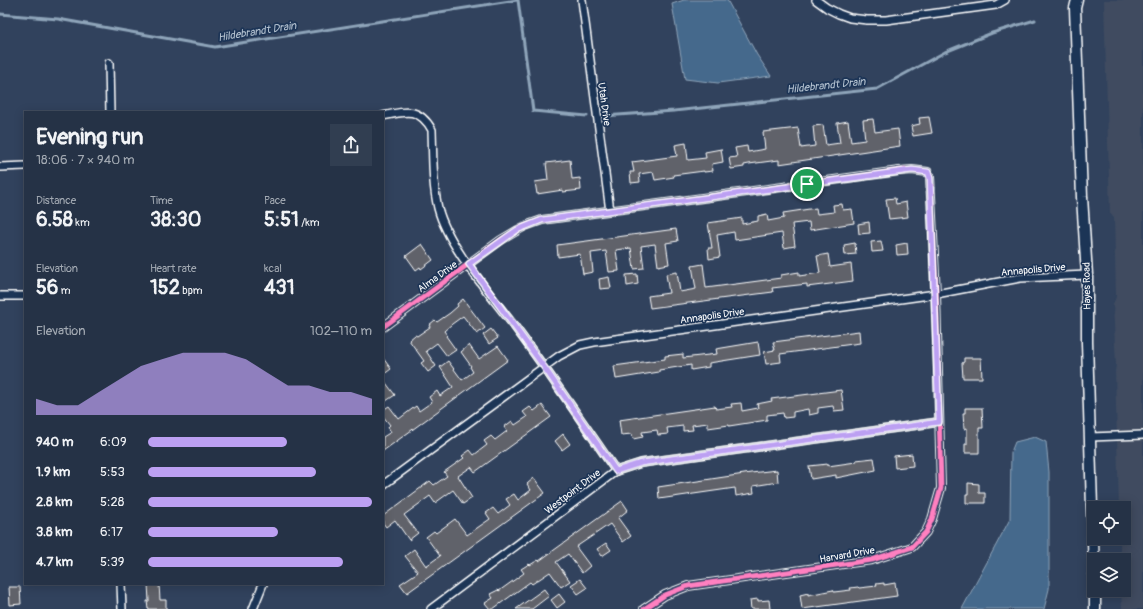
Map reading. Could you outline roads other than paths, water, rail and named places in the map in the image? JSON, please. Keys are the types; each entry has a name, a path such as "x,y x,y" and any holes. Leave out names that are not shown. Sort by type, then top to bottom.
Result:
{"street":[{"name":"Utah Drive","path":"582,0 610,211"},
{"path":"816,0 827,8 850,18 886,20 996,5 1005,0"},
{"name":"Hayes Road","path":"1076,0 1075,8 1086,275 1093,553"},
{"path":"109,63 110,111"},
{"path":"384,116 404,112 420,114 425,118 432,130 434,179 438,208 448,233 616,471"},
{"path":"0,167 24,166"},
{"name":"Alma Drive","path":"384,326 502,240 525,226 542,220 899,171 925,171"},
{"name":"Harvard Drive","path":"644,609 665,595 688,586 872,560 912,547 926,532 941,488 936,294 930,178 928,172 925,171"},
{"name":"Annapolis Drive","path":"384,484 544,367 570,350 594,342 936,294 1020,278 1086,275"},
{"path":"0,296 24,296"},
{"name":"Westpoint Drive","path":"431,609 616,471 641,463 939,422"},
{"path":"1090,437 1143,435"},
{"path":"121,585 122,609"},
{"path":"253,609 263,585"},
{"path":"1094,597 1095,609"}],"water":[{"path":"684,0 727,0 757,55 771,76 718,83 685,79 672,4"},
{"path":"1035,437 1046,442 1049,472 1049,589 1044,609 962,609 1010,519 1011,452 1015,442"}],"waterway":[{"name":"Hildebrandt Drain","path":"0,14 58,19 215,47 517,0"},
{"name":"Hildebrandt Drain","path":"518,0 533,111 587,116"},
{"name":"Hildebrandt Drain","path":"604,116 674,111 877,89 945,52 992,33 1035,20"}]}
